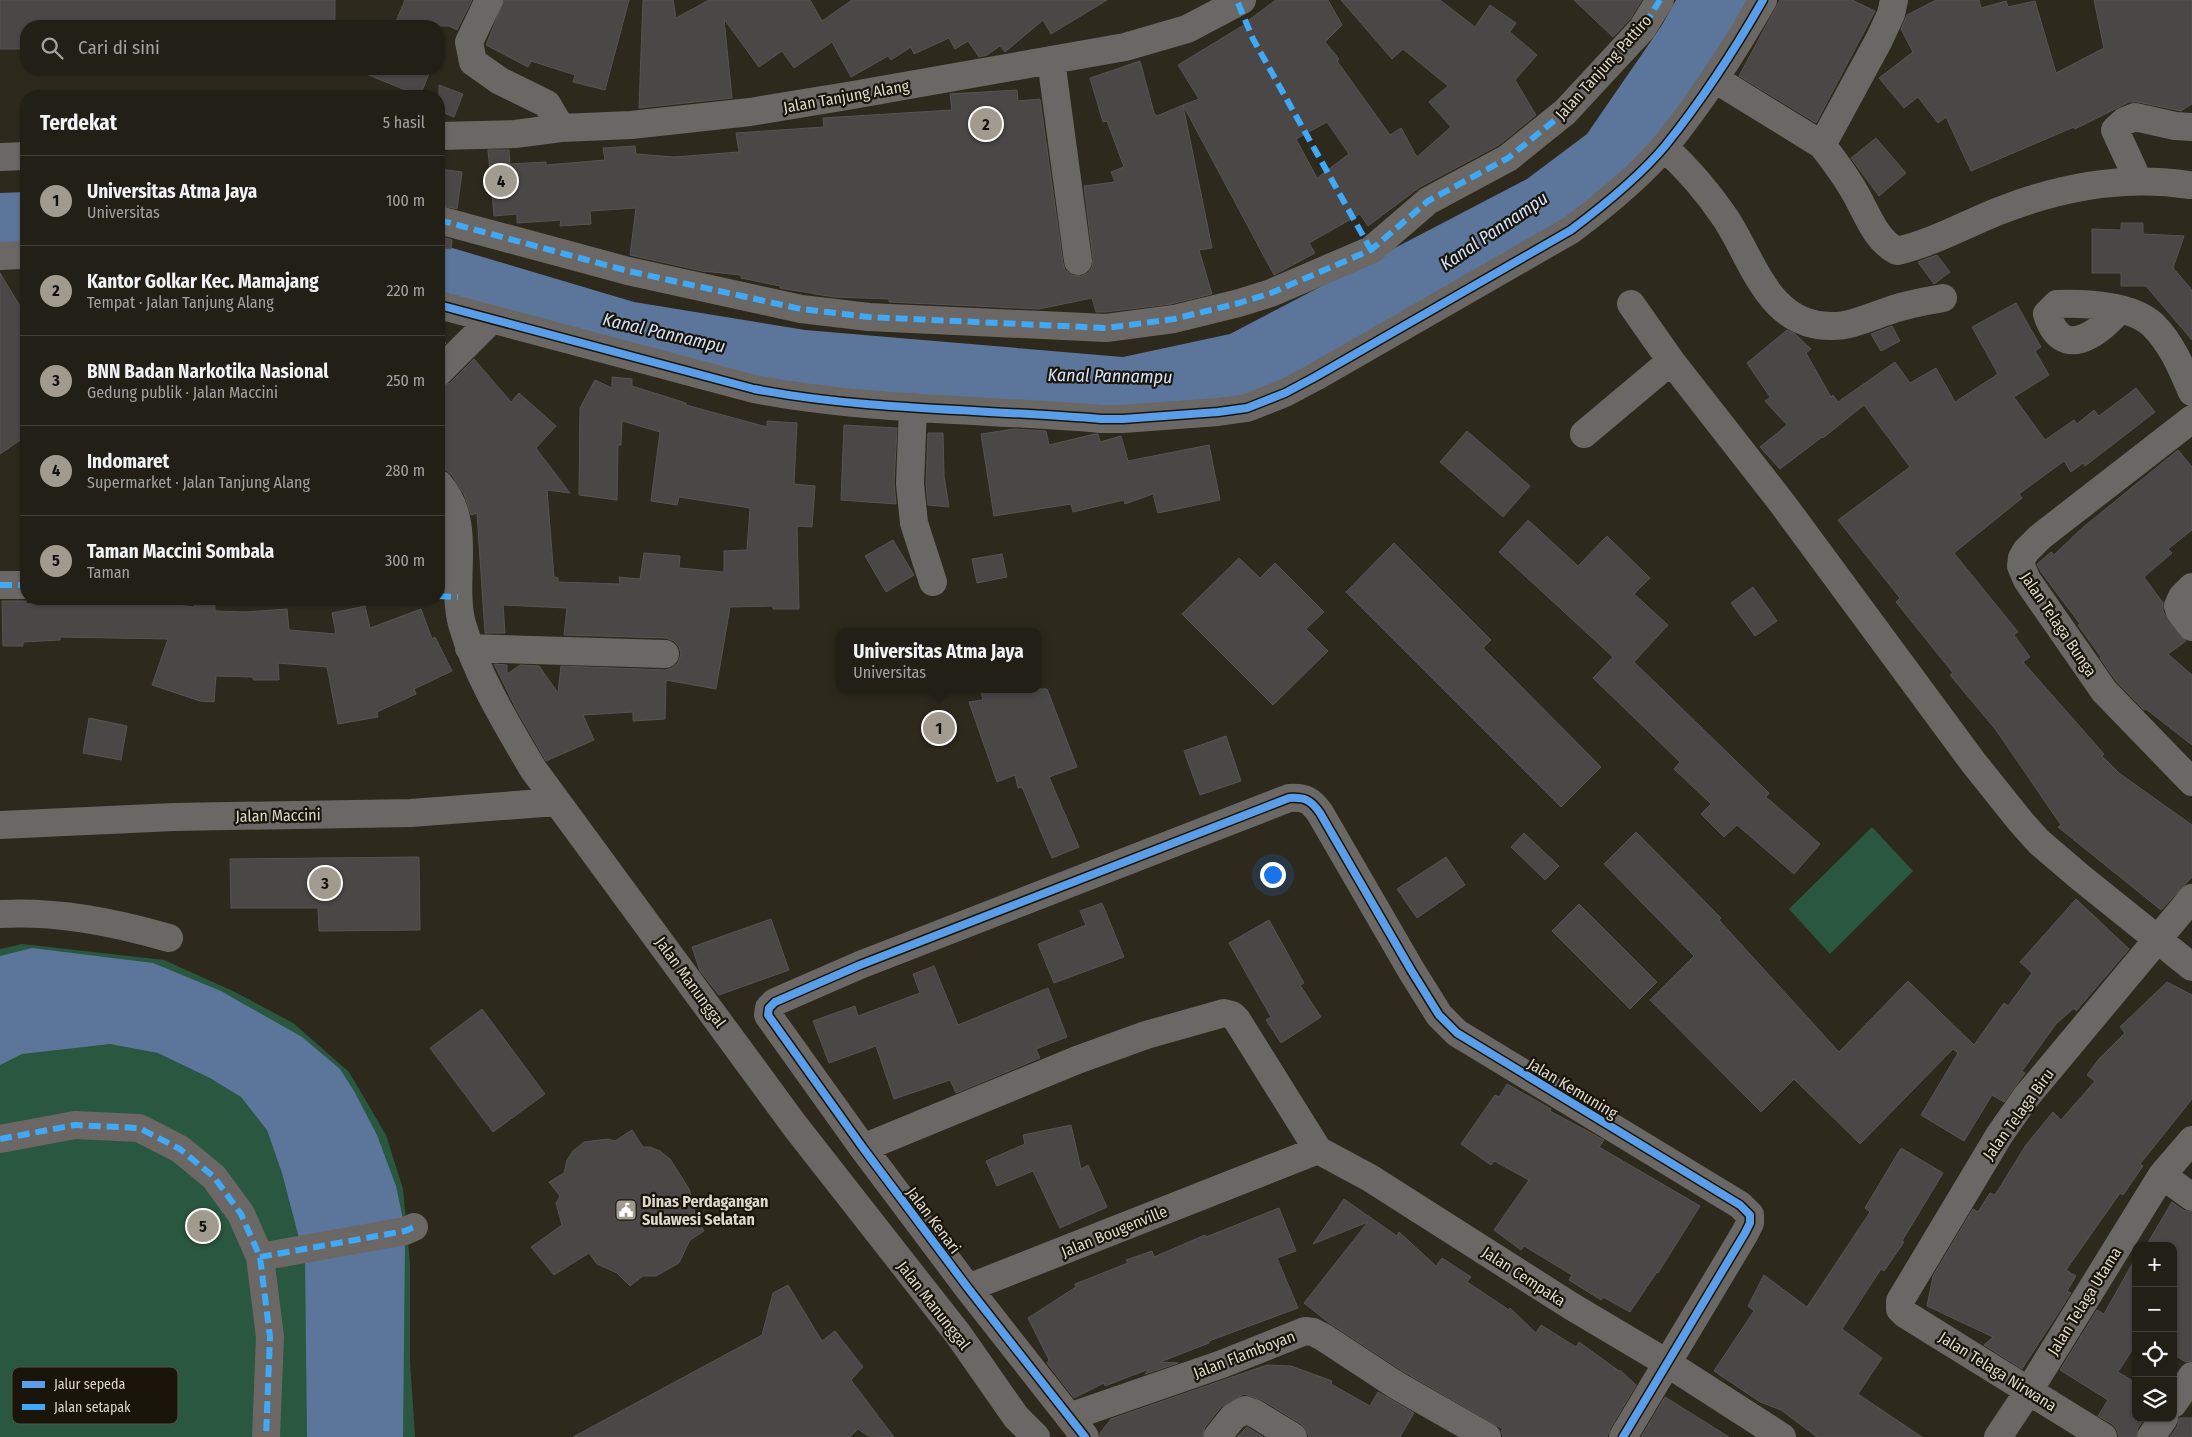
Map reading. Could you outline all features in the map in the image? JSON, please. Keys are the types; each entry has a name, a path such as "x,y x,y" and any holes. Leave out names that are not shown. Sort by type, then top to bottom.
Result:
{"street":[{"path":"489,0 469,42 473,62 500,81 547,104 561,128"},
{"name":"Jalan Tanjung Pattiro","path":"445,222 628,271 801,309 869,317 1106,328 1174,319 1271,293 1371,250 1428,201 1508,158 1565,112 1642,29 1660,0"},
{"path":"445,307 754,389 797,396 913,407 1123,419 1247,408 1315,377 1571,230 1619,191 1664,147 1732,54 1763,0"},
{"path":"1822,145 1879,40 1891,14 1894,0"},
{"name":"Jalan Tanjung Alang","path":"445,136 514,134 561,128 631,125 750,112 1125,47 1187,29 1238,1"},
{"path":"1051,60 1078,261"},
{"path":"1715,79 1822,145 1852,186 1879,237 1889,247 1897,251 1926,242 1998,211 2067,189 2138,180 2189,185"},
{"path":"2138,180 2115,130 2118,126 2135,117 2175,126 2192,127"},
{"path":"1664,147 1704,188 1739,240 1752,267 1772,298 1785,311 1798,318 1832,326 1854,322 1893,309 1943,298"},
{"path":"0,157 20,156"},
{"path":"1632,304 1671,361 1782,503 2000,798 2039,842 2156,940 2192,967"},
{"path":"2119,310 2135,314 2153,325 2176,355 2192,392"},
{"path":"445,366 492,319"},
{"path":"1584,434 1671,361"},
{"path":"913,407 910,484 914,523 933,582"},
{"name":"Jalan Telaga Bunga","path":"2192,419 2040,538 2026,551 2020,566 2027,580 2104,691 2192,782"},
{"name":"Jalan Manunggal","path":"445,491 455,512 460,552 448,596 462,621 469,648 508,726 533,769 640,912 795,1126 958,1334 1016,1417 1036,1437"},
{"path":"0,585 20,584"},
{"path":"2192,587 2182,597 2178,606 2180,612 2192,627"},
{"path":"469,648 665,654"},
{"name":"Jalan Kenari","path":"1077,1427 968,1288 863,1148 768,1015 769,1008 775,1002 860,966 1289,798 1301,797 1311,801 1320,813"},
{"name":"Jalan Maccini","path":"0,825 174,817 411,813 556,802"},
{"name":"Jalan Kemuning","path":"1320,813 1439,1015 1457,1033 1740,1205 1750,1215 1750,1223 1745,1233 1667,1363"},
{"name":"Jalan Telaga Biru","path":"1900,1301 2005,1127 2026,1097 2192,898"},
{"path":"0,914 50,914 80,917 110,922 169,938"},
{"path":"863,1148 1077,1060 1146,1035 1224,1013 1232,1015 1237,1020 1318,1150"},
{"path":"0,1139 74,1125 139,1128 180,1149 214,1177 271,1255 266,1437"},
{"name":"Jalan Telaga Utama","path":"1998,1437 2030,1389 2162,1175 2192,1140"},
{"name":"Jalan Cempaka","path":"1318,1150 1370,1178 1782,1437"},
{"name":"Jalan Bougenville","path":"968,1288 1318,1150"},
{"path":"2162,1175 2192,1197"},
{"path":"271,1255 410,1229"},
{"name":"Jalan Telaga Nirwana","path":"1900,1301 1900,1309 1905,1314 2030,1389 2103,1437"},
{"name":"Jalan Flamboyan","path":"1077,1427 1222,1364 1305,1331 1323,1337 1396,1385 1487,1437"},
{"path":"1622,1437 1667,1363"},
{"path":"2177,1398 2192,1376"},
{"path":"1217,1437 1234,1417 1245,1410 1254,1413 1293,1437"},
{"path":"2151,1437 2161,1422"}],"green space":[{"path":"1872,827 1913,871 1830,954 1789,909"},
{"path":"22,944 164,960 235,992 293,1023 349,1072 386,1135 403,1189 410,1263 410,1361 415,1437 0,1437 0,949"}],"water":[{"name":"Kanal Pannampu","path":"1676,0 1757,0 1654,142 1576,217 1254,396 1112,412 782,390 445,302 445,246 634,302 805,330 1123,357 1230,334 1527,179 1587,134 1662,25"},
{"path":"20,192 20,249 0,249 0,193"},
{"path":"32,948 153,963 221,991 302,1037 340,1069 354,1091 377,1135 396,1186 404,1224 300,1242 282,1173 267,1130 241,1097 210,1078 158,1053 110,1044 22,1054 0,1065 0,956"},
{"path":"405,1243 403,1437 307,1437 305,1259"}],"building":[{"path":"0,0 335,0 335,20 20,20 20,49 0,49"},
{"path":"405,0 472,0 457,30 445,26 445,20 397,20"},
{"path":"504,0 629,0 605,90 573,82 575,75 531,61 528,67 486,45"},
{"path":"643,0 673,0 676,18 709,0 810,0 822,21 852,0 1107,0 1051,34 1043,20 1005,52 1000,46 987,55 979,57 968,41 955,49 949,38 914,54 911,47 891,60 888,56 851,77 832,42 794,68 782,51 759,67 724,19 732,98 639,108"},
{"path":"1276,0 1328,0 1342,25 1325,42 1339,59 1337,61 1390,135 1401,128 1417,157 1451,127 1429,102 1448,86 1403,49 1392,59 1341,0 1440,0 1475,27 1490,5 1516,23 1510,32 1537,55 1515,80 1536,115 1499,145 1420,187 1368,226 1360,214 1309,243 1315,253 1274,275 1183,105 1199,99 1178,65 1246,22","holes":["1327,122 1349,154 1317,178 1296,139"]},
{"path":"1574,0 1642,0 1630,19 1613,37"},
{"path":"1780,0 1852,0 1875,11 1816,123 1739,76"},
{"path":"1936,0 1979,0 1981,8 2006,1 2008,7 2035,1 2056,73 2104,48 2094,0 2192,0 2192,104 2181,111 2138,102 2129,102 2075,129 2074,127 1971,171 1946,117 1938,123 1918,97 1904,108 1879,78 1913,52 1901,29 1907,15"},
{"path":"1140,61 1154,113 1157,116 1183,105 1212,248 1199,250 1212,294 1171,304 1105,312 1096,312 1092,298 1039,309 889,302 889,299 834,297 780,288 780,286 741,278 741,275 702,271 630,255 636,208 590,211 591,224 560,226 561,220 517,223 517,214 494,216 488,150 509,150 510,164 546,162 546,165 605,160 603,148 635,146 636,154 674,157 739,152 736,133 824,127 823,118 952,110 950,94 1017,90 1018,101 1040,99 1063,263 1065,270 1072,275 1081,276 1088,273 1092,267 1093,259 1084,186 1115,182 1111,172 1124,167 1107,121 1103,122 1090,78"},
{"path":"369,75 429,75 422,90 405,90"},
{"path":"439,85 463,94 454,117 445,113 445,90 439,90"},
{"path":"1876,138 1906,173 1879,196 1851,158"},
{"path":"445,170 462,172 457,209 445,206"},
{"path":"2121,223 2143,223 2143,234 2184,236 2173,268 2192,290 2192,340 2146,286 2121,286 2121,273 2092,273 2092,229 2121,230"},
{"path":"445,238 452,240 451,249 445,248"},
{"path":"1937,255 1950,272 1934,284 1918,262"},
{"path":"0,273 20,306 20,440 0,454"},
{"path":"2016,303 2041,347 2035,351 2049,375 2014,397 2045,440 2074,420 2077,424 2094,410 2099,416 2136,388 2155,412 2085,466 2083,463 2071,472 2064,461 2019,494 2022,498 1954,553 2018,632 2014,635 2030,657 2023,662 2104,754 2102,756 2119,773 2192,825 2192,877 2161,910 2058,827 2061,825 1996,730 1950,675 1953,673 1896,602 1900,598 1838,520 1910,467 1864,405 1780,469 1760,447 1787,425 1765,401 1770,397 1747,363 1787,330 1794,333 1811,349 1806,353 1831,397 1833,395 1838,402 1895,362 1910,383 1936,368 1955,402 1998,374 1972,327"},
{"path":"1892,326 1900,341 1881,351 1871,334"},
{"path":"474,359 511,402 519,393 556,426 536,448 570,493 547,490 554,577 558,578 558,582 620,584 619,577 640,579 644,553 680,556 679,568 724,572 724,551 747,550 750,508 679,497 677,505 651,501 660,432 622,421 621,445 618,445 617,500 579,495 580,408 595,380 612,388 612,377 632,379 632,386 686,403 686,405 767,427 767,421 797,423 794,484 815,486 812,527 797,526 799,609 773,609 773,606 730,607 716,689 666,680 665,719 633,721 633,712 583,715 594,740 546,761 516,709 494,664 507,665 507,674 520,665 539,666 558,693 561,666 665,670 672,668 678,663 681,654 679,647 674,641 666,638 564,635 567,608 503,605 505,633 485,633 477,513 471,515 464,494 452,475 445,470 445,385 450,383"},
{"path":"844,425 897,428 894,483 896,504 841,500"},
{"path":"1014,429 1046,431 1049,445 1095,434 1098,434 1100,442 1121,436 1128,461 1209,445 1220,500 1158,513 1153,494 1125,504 1124,500 1073,512 1071,504 994,516 981,434"},
{"path":"1467,431 1530,486 1503,517 1440,462"},
{"path":"928,433 943,433 944,476 949,507 928,505 926,484"},
{"path":"2178,450 2192,467 2192,530 2168,549 2172,553 2144,577 2163,603 2163,611 2168,621 2186,641 2168,654 2192,675 2192,745 2146,709 2144,710 2116,681 2078,625 2080,624 2037,564 2051,552 2054,555 2081,529"},
{"path":"1528,520 1578,566 1607,536 1650,578 1634,594 1668,625 1634,662 1769,793 1766,797 1820,844 1794,874 1737,825 1724,837 1701,814 1711,804 1674,769 1680,762 1593,678 1613,657 1499,552"},
{"path":"893,540 914,575 886,592 865,556"},
{"path":"1394,543 1491,640 1483,648 1601,767 1561,807 1346,592"},
{"path":"1002,554 1007,577 977,583 972,559"},
{"path":"1239,558 1260,578 1275,563 1324,612 1306,629 1328,651 1273,705 1182,614"},
{"path":"1753,587 1777,621 1755,636 1731,603"},
{"path":"2,601 20,601 20,605 178,605 194,607 194,605 215,605 215,611 246,612 287,609 289,630 336,634 332,613 365,606 370,628 421,609 432,639 435,637 452,671 414,689 416,694 377,712 378,717 338,724 327,667 278,663 279,680 253,680 253,677 216,676 214,702 200,701 152,685 168,639 60,637 60,640 23,642 23,646 3,646"},
{"path":"1041,689 1047,689 1077,767 1049,777 1079,847 1052,858 1022,787 1018,788 1015,775 997,782 969,702 983,700 981,693 1041,693"},
{"path":"89,718 127,726 121,760 83,753"},
{"path":"1226,736 1241,781 1200,795 1184,751"},
{"path":"1636,832 1721,918 1719,920 1839,1052 1908,981 1974,1045 2004,1003 2008,1006 2032,973 2020,962 2076,899 2129,949 2076,1011 2074,1008 2056,1024 2022,1071 2025,1073 2004,1102 1992,1095 1964,1141 1921,1115 1958,1053 1953,1049 1860,1144 1794,1079 1761,1112 1650,1000 1694,956 1604,864"},
{"path":"1524,833 1559,866 1545,880 1511,847"},
{"path":"419,857 420,930 319,931 318,908 231,908 230,859"},
{"path":"1446,857 1465,885 1417,918 1397,889"},
{"path":"1102,903 1124,957 1054,983 1038,944 1086,925 1080,911"},
{"path":"1579,904 1657,982 1630,1009 1552,931"},
{"path":"771,919 789,970 719,995 700,971 692,947"},
{"path":"1269,920 1304,983 1300,985 1321,1017 1281,1043 1266,1020 1271,1017 1229,943"},
{"path":"934,966 958,1025 1048,988 1067,1037 1036,1049 1040,1058 956,1093 950,1080 894,1099 876,1046 829,1063 813,1021 855,1006 858,1016 920,993 913,974"},
{"path":"2167,982 2192,995 2192,1099 2140,1164 2143,1166 2123,1195 2120,1193 2066,1270 2076,1276 2067,1291 2071,1293 2022,1369 1984,1345 1993,1337 1927,1306 1933,1276 1973,1209 1978,1212 1990,1193 1995,1195 2026,1145 2053,1112 2061,1120 2095,1081 2087,1075 2099,1059 2125,1033 2120,1027"},
{"path":"482,1009 545,1094 493,1132 430,1048"},
{"path":"1507,1084 1551,1109 1550,1111 1604,1140 1599,1147 1700,1206 1658,1273 1630,1312 1603,1297 1601,1300 1569,1280 1572,1275 1524,1246 1521,1250 1494,1230 1529,1180 1494,1161 1491,1165 1461,1144 1495,1095 1499,1097"},
{"path":"1071,1125 1081,1169 1088,1165 1107,1207 1060,1228 1033,1171 997,1186 986,1161 1025,1144 1023,1135"},
{"name":"Dinas Perdagangan Sulawesi Selatan","path":"632,1130 643,1147 650,1147 660,1151 670,1159 689,1189 695,1216 704,1231 690,1240 679,1263 656,1276 643,1276 630,1286 617,1273 597,1264 589,1253 554,1275 531,1247 562,1225 556,1203 560,1196 549,1182 564,1173 567,1160 573,1151 584,1142 608,1139 615,1141"},
{"path":"1901,1148 1943,1173 1902,1241 1904,1242 1884,1271 1881,1269 1842,1329 1882,1358 1858,1394 1922,1437 1817,1437 1781,1410 1760,1402 1714,1371 1754,1311 1748,1306 1764,1275 1807,1307 1870,1212 1865,1208"},
{"path":"1344,1199 1397,1236 1399,1232 1436,1266 1442,1258 1471,1277 1467,1282 1509,1310 1510,1308 1536,1333 1541,1325 1576,1347 1579,1342 1620,1370 1636,1385 1607,1437 1503,1437 1501,1431 1503,1429 1404,1372 1328,1322 1304,1303 1368,1222 1313,1244"},
{"path":"2172,1202 2183,1210 2192,1212 2192,1361 2186,1362 2177,1356 2177,1242 2148,1242"},
{"path":"1279,1208 1296,1251 1277,1258 1298,1308 1209,1341 1209,1343 1160,1362 1178,1363 1145,1374 1149,1369 1105,1386 1104,1383 1074,1398 1047,1363 1049,1360 1028,1318 1076,1287 1075,1284 1128,1263 1126,1260 1152,1251 1154,1257 1205,1235 1206,1237"},
{"path":"2132,1264 2132,1350 2118,1372 2132,1381 2132,1422 2142,1422 2138,1428 2136,1437 2119,1437 2117,1430 2112,1424 2098,1416 2108,1400 2060,1370 2097,1310 2104,1314"},
{"path":"788,1285 822,1341 835,1331 863,1367 851,1380 894,1437 868,1436 858,1429 850,1437 573,1437 762,1335 773,1293"},
{"path":"1267,1365 1291,1366 1332,1381 1331,1384 1370,1406 1378,1392 1414,1413 1400,1437 1309,1437 1306,1429 1301,1424 1262,1400 1244,1394 1221,1407 1205,1427 1202,1437 1100,1437 1100,1433 1111,1419"},
{"path":"1665,1397 1729,1437 1641,1437"},
{"path":"2179,1418 2192,1418 2192,1437 2170,1437 2177,1427"},
{"path":"1247,1427 1263,1437 1237,1437"}],"marked path":[{"path":"445,222 628,271 801,309 869,317 1106,328 1174,319 1271,293 1371,250 1428,201 1508,158 1565,112 1642,29 1660,0"},
{"path":"1238,3 1253,39 1371,250"},
{"path":"0,585 20,585"},
{"path":"445,596 458,597"},
{"path":"0,1139 75,1125 139,1128 180,1149 214,1177 241,1214 260,1257 270,1337 266,1437"},
{"path":"260,1257 405,1231 414,1227"}],"cycle path":[{"path":"445,307 754,389 840,402 1101,419 1218,412 1247,408 1285,393 1315,377 1571,230 1596,211 1632,180 1665,146 1717,75 1763,0"},
{"path":"1085,1437 968,1288 863,1148 768,1015 769,1008 775,1002 860,965 1289,798 1307,800 1320,813 1439,1015 1457,1033 1740,1205 1750,1215 1750,1223 1745,1233 1623,1437"}],"place":[{"name":"Kantor Golkar Kec. Mamajang","path":"986,124"},
{"name":"Indomaret","path":"501,181"},
{"name":"Universitas Atma Jaya","path":"939,728"},
{"name":"BNN Badan Narkotika Nasional","path":"325,883"},
{"name":"Dinas Perdagangan Sulawesi Selatan","path":"626,1210"},
{"name":"Taman Maccini Sombala","path":"203,1226"}]}
